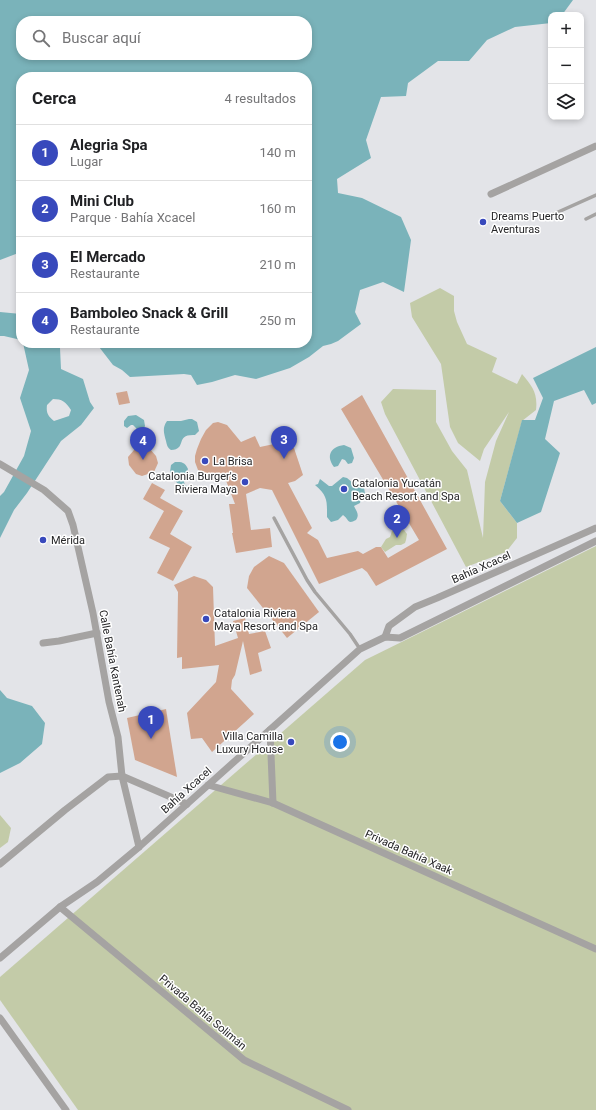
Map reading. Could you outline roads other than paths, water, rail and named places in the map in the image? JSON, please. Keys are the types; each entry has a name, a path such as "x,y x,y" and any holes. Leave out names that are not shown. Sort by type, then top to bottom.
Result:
{"street":[{"path":"491,194 596,146"},
{"name":"Calle Bahía Kantenah","path":"0,464 44,490 68,511 73,525 93,613 109,702 118,737 122,776 139,847"},
{"name":"Bahía Xcacel","path":"385,637 389,626 415,607 596,528"},
{"name":"Bahía Xcacel","path":"0,958 60,907 97,882 139,847 360,648 385,637 400,638 596,541"},
{"path":"43,643 97,633"},
{"path":"270,730 273,803"},
{"path":"0,864 65,810 108,777 122,776 187,804"},
{"name":"Privada Bahía Xaak","path":"208,785 273,803 596,949"},
{"name":"Privada Bahía Solimán","path":"60,907 244,1060 348,1110"},
{"path":"0,1018 66,1110"}],"lane":[{"path":"547,217 596,195"},
{"path":"586,219 596,214"},
{"path":"274,518 307,580 360,648"}],"water":[{"path":"0,0 573,0 564,12 548,12 548,23 515,27 487,40 469,61 438,61 408,83 406,96 381,97 366,140 371,158 337,179 338,193 362,198 401,217 411,240 404,292 383,282 360,290 355,312 361,324 338,341 323,346 309,357 290,368 256,379 235,375 197,385 191,375 184,374 130,377 113,365 100,348 312,348 312,72 16,72 16,254 0,260"},
{"path":"0,312 16,314 16,339 0,336"},
{"path":"596,347 596,403 592,405 584,390 554,401 545,439 560,453 541,512 517,523 500,501 522,420 535,420 543,398 533,378"},
{"path":"24,348 60,348 61,369 83,379 90,402 94,408 81,425 61,441 14,510 0,538 0,496 4,492 24,456 31,431 20,398 29,370","holes":["53,399 61,400 71,410 69,416 54,421 48,414 47,405"]},
{"path":"136,415 144,420 145,426 143,431 140,432 138,432 133,425 127,428 124,426 124,421 128,416"},
{"path":"189,419 197,422 199,431 195,435 185,437 179,447 171,450 167,446 164,428 165,424 167,421 181,421"},
{"path":"344,445 351,448 354,458 352,463 348,464 342,459 338,466 334,467 330,459 331,453 335,448"},
{"path":"175,462 183,463 188,469 184,482 190,490 189,492 186,493 180,488 172,477 170,472 171,465"},
{"path":"343,477 364,487 365,494 360,503 354,506 358,514 356,520 350,522 343,515 338,520 331,522 327,517 327,503 325,496 315,485 318,484 320,479 329,486 332,486"},
{"path":"0,690 7,698 32,706 45,723 42,744 20,763 0,773"}],"place":[{"name":"Dreams Puerto Aventuras","path":"483,222"},
{"name":"El Mercado","path":"284,459"},
{"name":"Bamboleo Snack & Grill","path":"143,460"},
{"name":"La Brisa","path":"205,461"},
{"name":"Catalonia Burger's Riviera Maya","path":"245,482"},
{"name":"Catalonia Yucatán Beach Resort and Spa","path":"344,489"},
{"name":"Mini Club","path":"397,538"},
{"name":"Mérida","path":"43,540"},
{"name":"Catalonia Riviera Maya Resort and Spa","path":"206,619"},
{"name":"Alegria Spa","path":"151,739"},
{"name":"Villa Camilla Luxury House","path":"291,742"}]}
